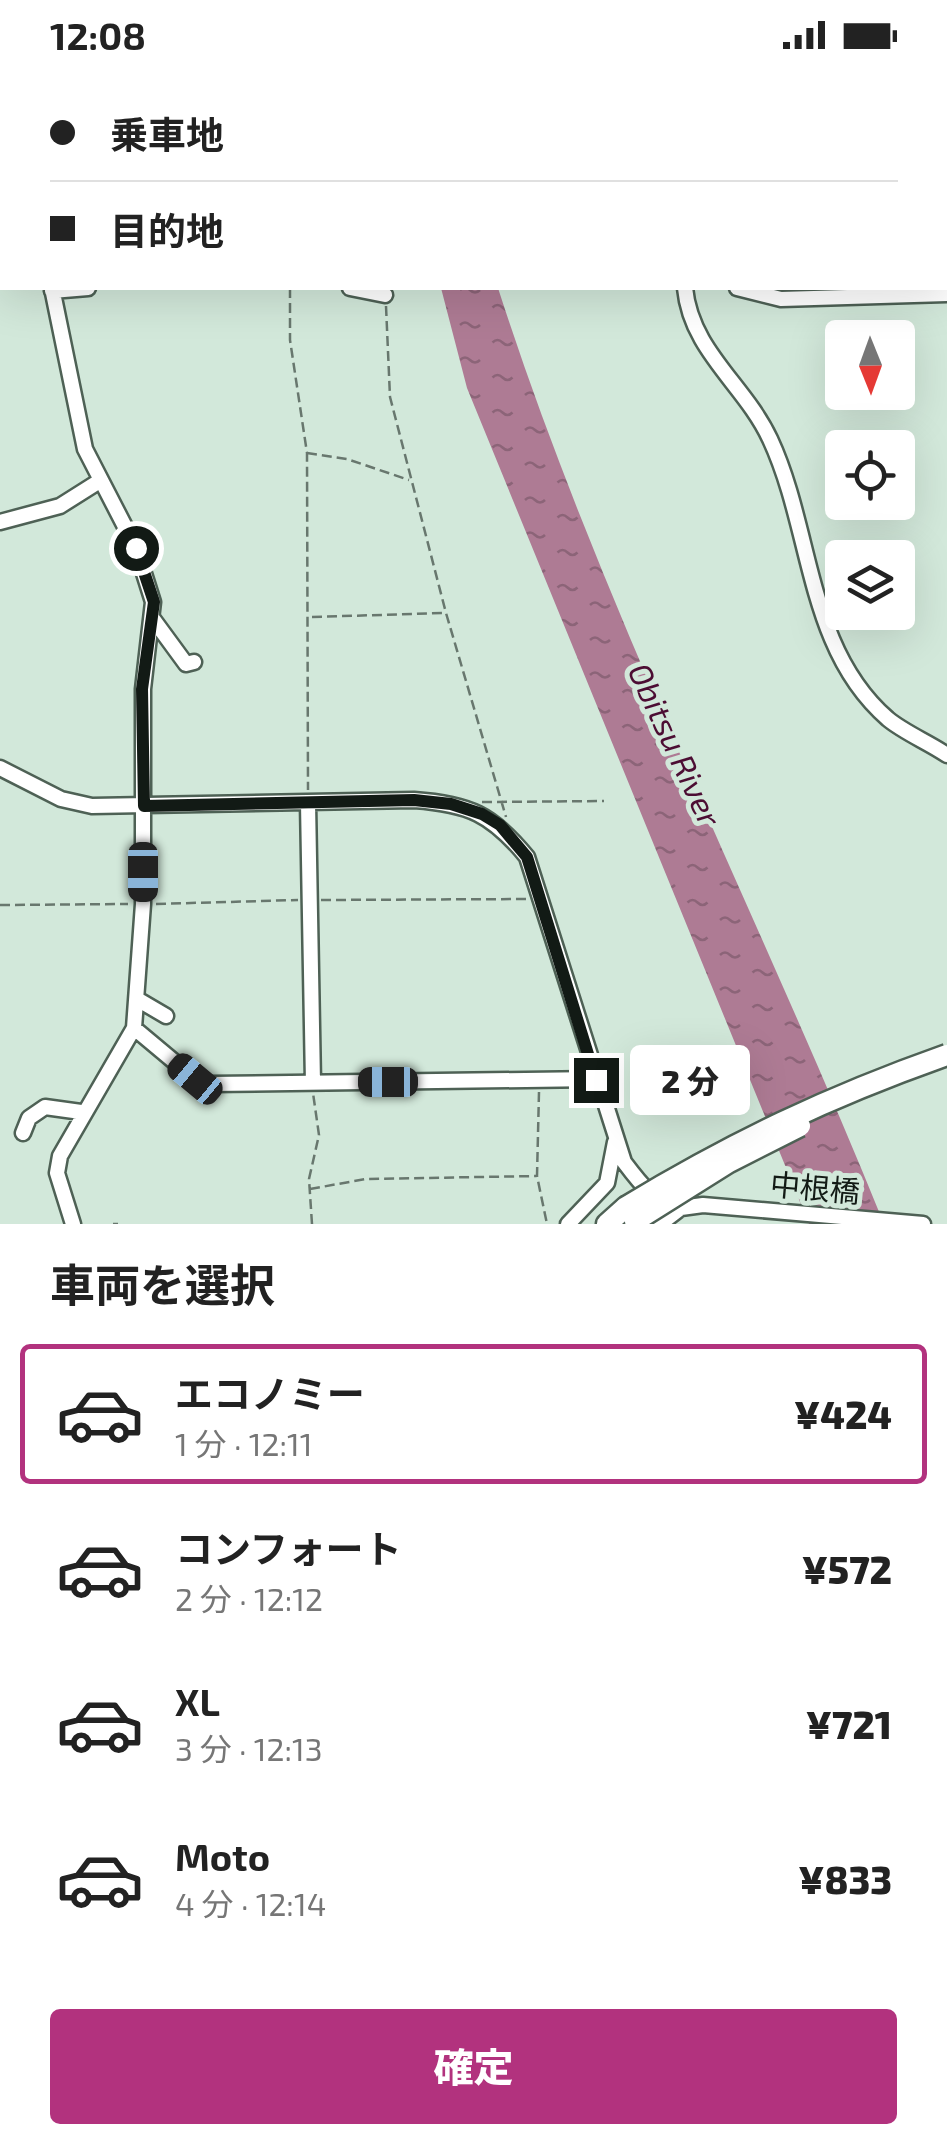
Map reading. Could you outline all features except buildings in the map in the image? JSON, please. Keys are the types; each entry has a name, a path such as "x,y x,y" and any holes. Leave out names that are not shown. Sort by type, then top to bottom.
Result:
{"highway":[{"path":"631,1218 728,1146 788,1116 947,1056"},
{"path":"606,1224 631,1218 792,1130 947,1070"}],"street":[{"path":"52,290 76,416 98,482 136,548 150,584 153,619 142,689 143,904 134,1028 82,1112 56,1173 73,1224"},
{"path":"360,290 385,295"},
{"path":"684,290 687,310 698,336 771,441 825,620 847,670 888,719 947,754"},
{"path":"744,290 781,299 947,294"},
{"path":"0,522 60,506 98,482"},
{"path":"153,619 186,664 194,662"},
{"path":"0,768 70,803 144,806 414,800 451,804 492,820 527,857 624,1162 643,1187 670,1206 681,1208"},
{"path":"308,803 313,1082"},
{"path":"136,999 166,1016"},
{"path":"134,1028 202,1082 596,1080"},
{"path":"22,1134 28,1118 45,1107 82,1112"},
{"path":"568,1224 607,1184 615,1139"},
{"name":"中根橋","path":"681,1208 702,1205 923,1224"},
{"path":"660,1224 681,1208"}],"path":[{"path":"290,290 290,340 307,453 308,803"},
{"path":"385,295 390,397 446,613 511,838"},
{"path":"307,453 346,458 410,481"},
{"path":"310,618 446,613"},
{"path":"451,804 604,801"},
{"path":"0,906 539,899"},
{"path":"539,1080 537,1176 548,1224"},
{"path":"312,1224 310,1189 319,1135 313,1082"},
{"path":"310,1189 366,1179 537,1176"}],"water":[{"name":"Obitsu River","path":"442,290 499,290 539,408 632,643 884,1224 809,1224 467,388"}],"route":[{"path":"136,548 154,602 142,689 144,806 414,800 451,804 492,820 527,857 596,1080"}]}
